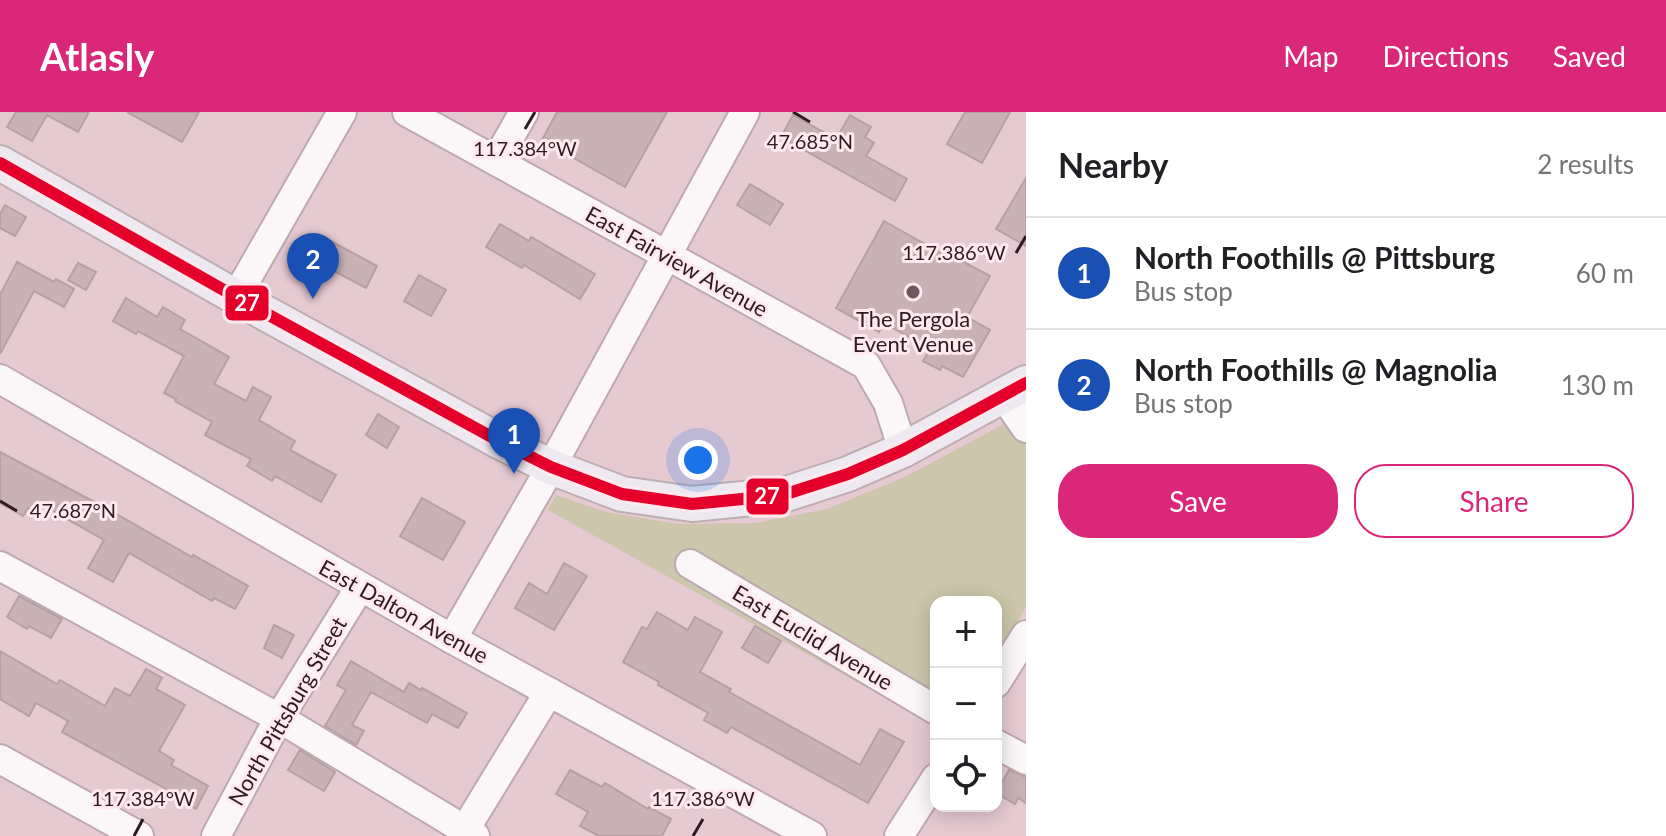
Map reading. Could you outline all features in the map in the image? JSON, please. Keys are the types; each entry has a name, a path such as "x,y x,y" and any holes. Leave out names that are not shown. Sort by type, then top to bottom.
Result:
{"main road":[{"path":"0,163 499,441 551,467 622,494 692,504 783,495 848,474 903,450 1014,389"}],"street":[{"path":"236,297 342,112"},
{"name":"East Fairview Avenue","path":"407,112 866,365 888,403 903,450"},
{"path":"496,161 524,112"},
{"path":"452,639 551,467 745,112"},
{"name":"East Dalton Avenue","path":"0,379 452,639 812,836"},
{"path":"1014,389 1026,428"},
{"name":"East Euclid Avenue","path":"690,564 930,706"},
{"path":"0,566 279,718 467,834 549,692"},
{"name":"North Pittsburg Street","path":"216,836 279,718 360,587"},
{"path":"1002,673 1026,635"},
{"path":"1002,747 1026,760"},
{"path":"0,759 139,836"},
{"path":"899,836 930,787"}],"shaded area":[{"path":"1026,412 1026,607 1002,648 1002,596 930,596 930,723 548,510 556,495 606,512 678,524 756,523 827,509 907,476"}],"building":[{"path":"16,112 89,112 78,132 47,115 32,141 7,127"},
{"path":"127,112 199,112 182,142"},
{"path":"557,112 667,112 625,187 542,140"},
{"path":"965,112 1010,112 982,163 947,144"},
{"path":"793,115 836,139 850,115 871,127 865,137 874,143 866,156 907,179 895,201 781,137"},
{"path":"1026,178 1026,246 996,229"},
{"path":"750,184 783,204 770,225 737,205"},
{"path":"5,205 26,217 15,236 0,228 0,214"},
{"name":"The Pergola Event Venue","path":"884,221 953,260 954,257 990,276 967,317 990,330 963,377 942,366 940,370 923,361 930,349 884,323 879,332 836,308"},
{"path":"500,224 529,241 531,237 595,274 580,299 524,265 522,268 486,247"},
{"path":"327,239 377,266 366,288 315,261"},
{"path":"17,262 74,289 64,307 34,291 0,354 0,295"},
{"path":"78,263 96,272 86,290 68,280"},
{"path":"419,275 446,290 431,316 404,301"},
{"path":"126,298 157,317 163,307 185,320 180,329 229,357 214,384 246,401 253,387 271,397 259,420 295,441 290,450 336,475 321,502 275,476 272,481 247,466 251,459 205,435 212,422 164,393 184,356 113,321"},
{"path":"378,414 399,427 387,448 366,435"},
{"path":"0,452 248,586 235,609 214,598 212,601 129,553 113,582 88,568 104,540 37,502 23,516 0,503"},
{"path":"422,498 465,522 443,560 400,536"},
{"path":"564,563 587,576 554,630 515,608 529,583 547,594"},
{"path":"19,596 62,619 51,638 7,617"},
{"path":"657,612 688,630 695,617 722,632 700,672 731,689 729,692 860,765 880,729 904,742 868,803 731,727 727,733 704,720 708,713 623,662 642,627 647,629"},
{"path":"274,625 294,635 282,658 264,648"},
{"path":"755,626 781,641 768,663 742,648"},
{"path":"0,651 57,684 60,680 105,706 115,688 130,696 146,669 162,678 156,689 185,705 159,751 174,760 171,765 208,786 196,809 168,794 170,791 62,732 68,721 36,703 29,716 0,699"},
{"path":"351,661 404,692 409,683 467,713 458,728 432,714 427,723 371,692 352,725 364,731 356,745 325,726 346,690 337,685"},
{"path":"300,750 335,772 324,791 288,770"},
{"path":"570,770 602,787 605,783 671,819 662,836 599,836 580,826 588,812 556,794"},
{"path":"1009,770 1026,777 1026,803 1018,798 1015,804 1002,796 1002,782"}],"transit line":[{"name":"27","path":"0,163 499,441 551,467 622,494 692,504 783,495 848,474 903,450 1026,383"}],"place":[{"name":"The Pergola Event Venue","path":"913,292"},
{"name":"North Foothills @ Magnolia","path":"313,299"},
{"name":"North Foothills @ Pittsburg","path":"514,474"}]}
